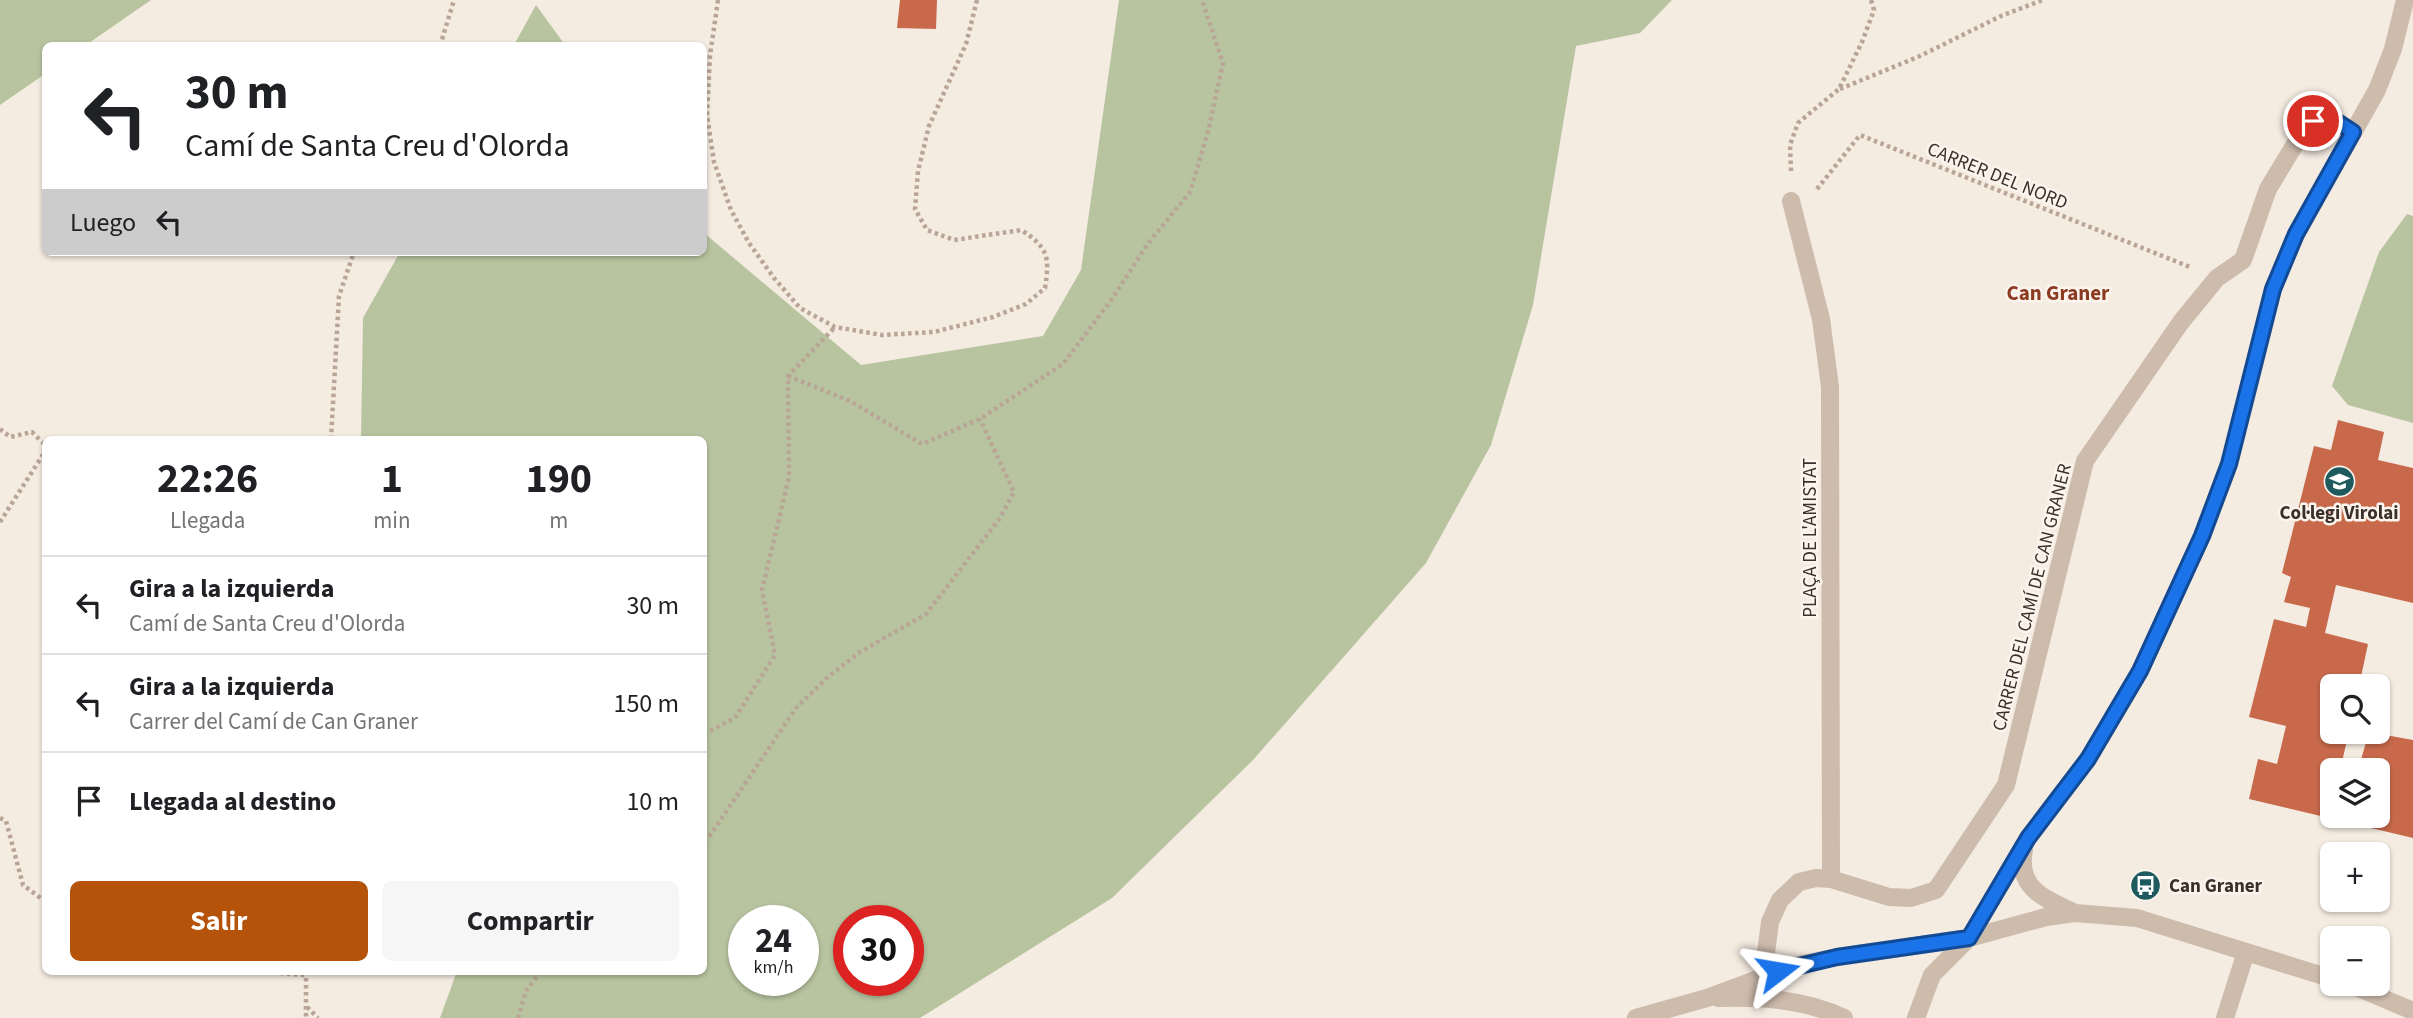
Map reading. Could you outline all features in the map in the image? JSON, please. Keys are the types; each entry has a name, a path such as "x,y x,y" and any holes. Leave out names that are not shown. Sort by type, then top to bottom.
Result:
{"street":[{"path":"1916,1018 1932,975 1969,938 2028,838 2088,759 2140,671 2202,536 2229,464 2273,289 2296,234 2381,80 2393,49 2405,0"},
{"name":"CARRER DEL CAMÍ DE CAN GRANER","path":"1763,976 1770,922 1780,900 1798,882 1816,878 1831,879 1889,897 1911,898 1936,890 2006,785 2085,461 2181,322 2217,278 2243,260 2268,189 2300,136 2313,121 2333,119 2353,132"},
{"name":"PLAÇA DE L'AMISTAT","path":"1791,201 1821,319 1830,387 1831,879"},
{"path":"2028,838 2022,859 2023,872 2033,889 2075,913"},
{"path":"1636,1018 1707,998 1793,966 1969,938 2046,917 2075,913 2137,918 2320,975"},
{"path":"2225,1018 2246,951"},
{"path":"2377,996 2413,1011"},
{"path":"1707,998 1763,997 1792,1001 1844,1018"}],"path":[{"path":"441,42 454,0"},
{"path":"718,0 710,56 707,115 714,162 731,210 749,243 800,308 835,327 882,335 934,332 993,317 1026,304 1045,288 1049,261 1038,240 1021,230 954,240 927,230 915,209 918,171 929,126 966,44 977,0"},
{"path":"788,376 850,401 922,444 980,419 1063,363 1112,299 1147,245 1190,192 1208,132 1223,63 1202,0"},
{"path":"1839,89 1874,10 1871,0"},
{"path":"1791,201 1790,145 1798,123 1839,89 1920,56 2001,16 2043,0"},
{"name":"CARRER DEL NORD","path":"1791,201 1820,188 1860,135 2217,278"},
{"path":"331,436 339,296 353,256"},
{"path":"707,732 735,718 775,655 762,590 789,477 788,376 835,327"},
{"path":"707,839 796,708 829,676 860,652 926,614 1000,518 1014,492 980,419"},
{"path":"0,429 10,437 32,432 42,443"},
{"path":"0,522 42,454"},
{"path":"0,818 6,821 23,885 42,899"},
{"path":"305,975 306,1018"},
{"path":"518,1018 526,991 538,975"},
{"path":"307,1007 318,1018"}],"green space":[{"path":"0,0 151,0 90,42 42,42 42,76 0,105"},
{"path":"1119,0 1672,0 1640,33 1576,46 1533,305 1491,445 1426,563 1253,760 1112,898 920,1018 440,1018 456,975 707,975 707,436 361,436 363,318 398,256 707,256 707,236 861,365 1043,336 1081,270"},
{"path":"536,5 563,42 516,42"},
{"path":"2407,214 2413,216 2413,423 2348,405 2332,386 2379,252"}],"building":[{"path":"900,0 937,0 936,29 897,28"},
{"path":"2338,420 2384,432 2378,460 2413,468 2413,603 2336,585 2325,633 2368,644 2362,674 2320,674 2320,744 2346,744 2343,758 2320,758 2320,816 2249,799 2258,759 2277,764 2286,726 2249,717 2274,619 2306,627 2310,608 2284,602 2291,577 2282,573 2314,446 2331,450"},
{"path":"2390,736 2413,740 2413,838 2371,828 2390,828 2390,758 2361,758 2366,744 2390,744"}],"place":[{"name":"Col·legi Virolai","path":"2339,481"},
{"name":"Can Graner","path":"2146,885"}],"district":[{"name":"Can Graner","path":"2058,293"}],"route":[{"path":"1778,971 1837,957 1969,938 2028,838 2088,759 2140,671 2202,536 2229,464 2273,289 2296,234 2353,132 2333,119 2313,121"}]}
